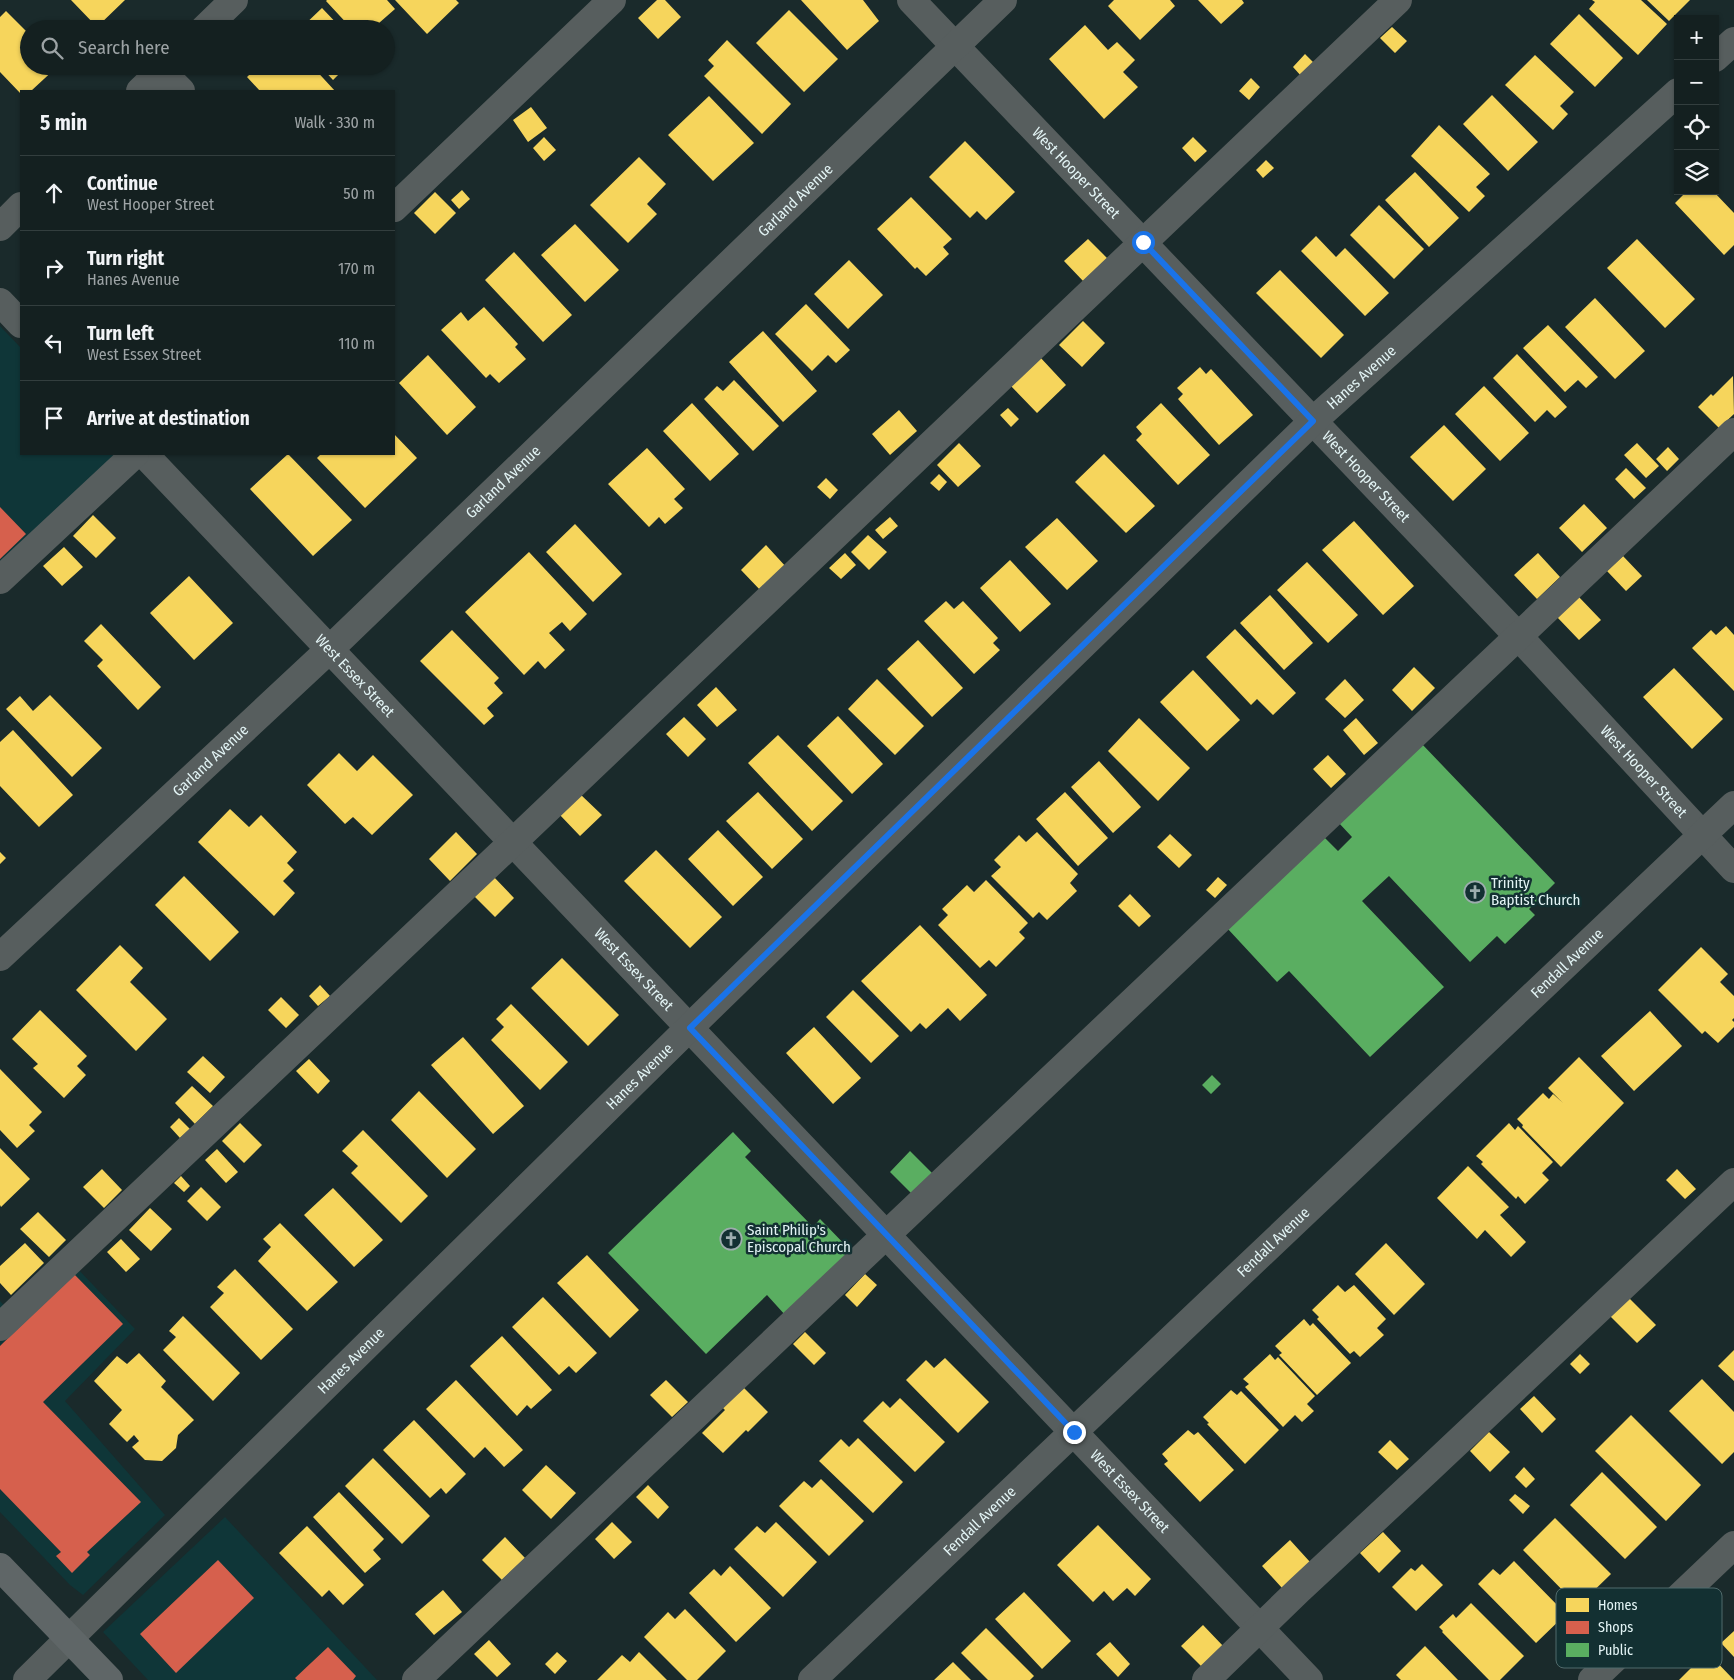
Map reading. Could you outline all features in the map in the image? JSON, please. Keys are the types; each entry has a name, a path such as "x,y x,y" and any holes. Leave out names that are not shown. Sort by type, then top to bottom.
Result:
{"main road":[{"path":"0,1566 109,1680"}],"street":[{"path":"213,20 234,0"},
{"path":"395,207 612,0"},
{"name":"West Hooper Street","path":"911,0 1518,636 1734,869"},
{"name":"Garland Avenue","path":"0,957 330,649 1003,0"},
{"path":"0,1327 1398,0"},
{"path":"1719,54 1734,41"},
{"path":"141,90 156,75"},
{"path":"168,75 179,90"},
{"name":"Hanes Avenue","path":"27,1680 690,1028 1313,421 1674,96"},
{"path":"0,227 20,207"},
{"path":"416,1680 1734,432"},
{"path":"0,580 134,455"},
{"name":"West Essex Street","path":"145,455 1309,1680"},
{"name":"Fendall Avenue","path":"812,1680 1734,805"},
{"path":"1206,1680 1299,1590 1436,1464 1734,1182"},
{"path":"1689,1588 1734,1545"},
{"path":"1592,1680 1605,1668"}],"shaded area":[{"path":"0,326 20,347 20,455 121,455 0,572"},
{"path":"75,1266 135,1329 65,1401 165,1515 83,1595 70,1585 0,1512 0,1301 17,1320"},
{"path":"225,1517 377,1680 148,1680 103,1632"}],"building: Homes":[{"path":"71,0 125,0 104,20 90,20"},
{"path":"387,0 395,9 382,20 344,20 326,1"},
{"path":"395,0 456,0 459,3 427,34"},
{"path":"657,0 665,0 681,17 658,39 638,18"},
{"path":"801,0 863,0 879,21 847,50"},
{"path":"1114,0 1170,0 1175,6 1140,40 1108,6"},
{"path":"1198,0 1242,0 1244,3 1221,24"},
{"path":"1592,0 1641,0 1667,24 1638,55 1589,9 1595,2"},
{"path":"1647,0 1690,0 1669,21"},
{"path":"322,8 333,20 309,20"},
{"path":"789,10 838,59 804,92 756,43"},
{"path":"6,11 20,25 20,75 48,75 32,90 20,90 20,93 0,72 0,17"},
{"path":"1579,14 1623,58 1595,87 1550,44"},
{"path":"1085,25 1108,50 1117,42 1135,60 1123,72 1138,87 1104,119 1049,59"},
{"path":"1392,27 1407,41 1395,53 1380,38"},
{"path":"727,40 791,104 762,134 704,76 714,66 708,60"},
{"path":"1305,54 1315,64 1302,77 1293,67"},
{"path":"1535,55 1574,92 1560,106 1568,114 1553,130 1505,85"},
{"path":"249,75 320,75 334,90 259,90 247,77"},
{"path":"328,75 338,75 333,80"},
{"path":"1251,78 1260,87 1249,100 1239,91"},
{"path":"1492,95 1538,142 1508,171 1463,124"},
{"path":"709,96 754,143 713,181 668,135"},
{"path":"531,107 547,128 528,142 513,120"},
{"path":"1439,125 1490,174 1476,187 1485,196 1469,212 1411,156"},
{"path":"544,137 556,150 544,161 533,148"},
{"path":"1193,137 1207,151 1195,162 1182,148"},
{"path":"965,141 1015,192 986,220 977,211 970,218 929,177"},
{"path":"639,157 666,184 647,204 657,214 628,243 590,205"},
{"path":"1266,160 1274,168 1263,178 1256,170"},
{"path":"1415,172 1459,218 1429,247 1385,200"},
{"path":"462,190 470,199 459,209 451,200"},
{"path":"435,192 456,213 435,234 414,213"},
{"path":"1683,195 1717,195 1734,213 1734,245 1724,255 1675,203"},
{"path":"911,197 952,239 943,247 949,254 926,276 917,267 915,269 877,229"},
{"path":"1379,205 1424,249 1394,279 1350,235"},
{"path":"575,224 619,270 585,302 541,255"},
{"path":"1316,236 1336,257 1345,248 1389,293 1365,316 1301,251"},
{"path":"1088,239 1108,259 1084,282 1064,261"},
{"path":"1637,239 1695,299 1665,328 1607,268"},
{"path":"514,252 572,315 543,342 485,280"},
{"path":"849,260 883,295 848,329 814,294"},
{"path":"1280,270 1344,335 1321,358 1256,293"},
{"path":"1595,298 1645,351 1615,379 1565,327"},
{"path":"806,304 850,350 836,363 828,355 812,371 775,334"},
{"path":"484,307 518,344 515,347 526,359 499,383 490,374 486,378 441,330 461,312 468,321"},
{"path":"1083,321 1105,343 1082,367 1059,345"},
{"path":"1548,325 1598,377 1586,388 1578,380 1565,392 1523,348"},
{"path":"763,331 817,391 783,422 729,362"},
{"path":"1517,354 1567,407 1555,418 1547,410 1535,422 1493,378"},
{"path":"428,355 476,407 447,435 399,383"},
{"path":"1039,356 1066,385 1037,413 1009,384"},
{"path":"1200,367 1206,374 1211,369 1253,415 1219,445 1178,399 1183,394 1177,388"},
{"path":"1733,376 1734,414 1719,428 1698,407 1711,394 1713,396"},
{"path":"734,380 779,426 753,451 704,399 717,386 723,391"},
{"path":"1484,386 1529,433 1500,461 1455,414"},
{"path":"692,403 739,454 710,481 663,431"},
{"path":"1161,403 1210,455 1178,485 1136,440 1142,434 1136,427"},
{"path":"1008,408 1019,419 1011,427 1000,415"},
{"path":"899,410 917,431 890,455 872,434"},
{"path":"1444,425 1486,469 1453,501 1410,457"},
{"path":"395,435 417,458 365,508 317,458 320,455 395,455"},
{"path":"959,443 981,466 958,487 937,465"},
{"path":"1637,443 1659,466 1646,478 1624,455"},
{"path":"1668,447 1679,459 1667,471 1656,459"},
{"path":"647,448 685,489 674,499 683,508 665,524 659,517 649,527 608,484"},
{"path":"1104,454 1155,506 1126,533 1075,482"},
{"path":"289,455 352,520 313,556 250,489"},
{"path":"1626,468 1646,488 1634,499 1615,479"},
{"path":"939,474 947,482 939,491 930,483"},
{"path":"826,478 838,490 830,499 817,487"},
{"path":"1584,504 1607,528 1582,552 1559,528"},
{"path":"93,515 116,538 96,558 73,536"},
{"path":"890,517 898,526 883,539 875,530"},
{"path":"1057,518 1098,561 1067,590 1025,547"},
{"path":"1354,521 1414,586 1383,615 1322,550"},
{"path":"575,524 622,574 593,602 546,552"},
{"path":"868,535 887,552 869,570 851,552"},
{"path":"766,545 787,568 762,592 741,570"},
{"path":"64,547 83,567 62,586 43,566"},
{"path":"529,552 587,614 570,631 562,622 549,633 565,650 545,669 538,661 524,675 465,612"},
{"path":"845,553 856,565 841,579 829,568"},
{"path":"1538,553 1560,577 1537,599 1514,575"},
{"path":"1623,556 1642,576 1626,591 1607,571"},
{"path":"1010,560 1051,604 1020,632 980,588"},
{"path":"1307,562 1358,615 1328,643 1277,590"},
{"path":"189,576 233,623 194,660 150,613"},
{"path":"1270,595 1313,643 1284,670 1240,623"},
{"path":"1578,596 1601,620 1579,640 1557,617"},
{"path":"946,601 954,609 963,601 998,638 993,643 1000,650 974,674 924,621"},
{"path":"101,624 161,687 138,710 97,666 103,660 84,641"},
{"path":"1726,626 1734,635 1734,691 1692,648 1711,630 1716,635"},
{"path":"1235,629 1296,693 1273,715 1257,699 1251,705 1206,657"},
{"path":"452,630 499,678 494,683 503,693 487,708 494,716 484,725 420,661"},
{"path":"918,640 963,688 932,717 887,669"},
{"path":"1414,667 1435,688 1412,711 1392,690"},
{"path":"1674,668 1723,719 1692,749 1643,697"},
{"path":"1193,670 1240,720 1207,751 1160,702"},
{"path":"877,679 924,726 895,755 848,709"},
{"path":"1345,679 1364,700 1345,718 1325,699"},
{"path":"716,687 737,710 717,727 697,705"},
{"path":"50,695 102,748 72,777 6,709 20,696 33,711"},
{"path":"838,716 883,764 852,794 807,746"},
{"path":"684,717 706,739 688,757 666,734"},
{"path":"1139,718 1190,768 1158,801 1108,751"},
{"path":"1356,718 1378,743 1364,755 1343,730"},
{"path":"13,730 73,795 39,827 0,786 0,742"},
{"path":"778,735 843,801 812,831 748,763"},
{"path":"339,753 357,771 373,755 413,795 372,835 353,817 345,824 307,785"},
{"path":"1328,755 1346,774 1331,788 1313,769"},
{"path":"1099,761 1141,807 1113,833 1071,787"},
{"path":"758,792 803,839 772,869 726,821"},
{"path":"1065,792 1108,838 1078,866 1036,819"},
{"path":"580,794 602,815 580,836 559,814"},
{"path":"230,809 249,827 261,815 297,852 287,863 294,870 283,881 295,893 274,916 198,842"},
{"path":"718,830 763,877 733,906 688,859"},
{"path":"456,832 477,854 450,881 429,859"},
{"path":"1037,832 1078,874 1070,883 1077,891 1047,920 1039,912 1033,918 991,876 1001,867 994,860 1019,835 1026,842"},
{"path":"1170,834 1192,855 1179,868 1157,847"},
{"path":"656,850 722,917 690,948 624,881"},
{"path":"0,852 6,858 0,864"},
{"path":"184,876 239,932 210,961 155,905"},
{"path":"493,876 514,898 495,917 473,895"},
{"path":"1218,877 1227,885 1215,898 1206,890"},
{"path":"986,880 1028,923 1019,932 1025,938 996,967 989,960 980,968 938,925 948,915 942,909 967,885 974,892"},
{"path":"1130,894 1151,916 1139,927 1118,906"},
{"path":"920,925 987,995 960,1021 948,1008 926,1029 920,1023 911,1032 861,981"},
{"path":"120,945 143,968 130,982 167,1019 136,1051 76,990"},
{"path":"1701,947 1728,974 1720,982 1734,996 1734,1018 1732,1020 1734,1027 1718,1043 1705,1031 1702,1034 1658,990"},
{"path":"562,958 619,1015 588,1046 531,988"},
{"path":"320,985 330,996 318,1006 309,996"},
{"path":"853,990 899,1036 871,1063 826,1017"},
{"path":"281,997 299,1015 286,1028 268,1010"},
{"path":"511,1004 568,1062 540,1090 491,1040 504,1027 496,1019"},
{"path":"40,1010 87,1056 77,1066 86,1075 64,1098 33,1068 38,1064 12,1039"},
{"path":"1650,1011 1682,1046 1634,1091 1601,1056"},
{"path":"814,1027 861,1078 833,1104 786,1053"},
{"path":"463,1037 524,1106 493,1134 431,1065"},
{"path":"203,1056 225,1077 210,1093 187,1072"},
{"path":"1579,1057 1624,1103 1561,1167 1522,1127 1523,1125 1517,1119 1543,1093 1549,1099 1553,1094 1563,1103 1548,1088"},
{"path":"309,1059 330,1081 318,1094 296,1071"},
{"path":"0,1069 42,1112 29,1125 35,1131 17,1148 0,1130"},
{"path":"192,1086 213,1106 195,1124 175,1103"},
{"path":"419,1091 476,1149 447,1178 391,1120"},
{"path":"179,1118 190,1129 180,1138 170,1127"},
{"path":"240,1123 262,1145 244,1163 222,1141"},
{"path":"1509,1123 1515,1130 1518,1126 1553,1162 1542,1173 1549,1180 1525,1204 1518,1196 1516,1199 1481,1164 1483,1162 1476,1156"},
{"path":"363,1130 428,1196 401,1223 351,1173 358,1166 342,1151"},
{"path":"0,1148 30,1179 1,1207 0,1205"},
{"path":"217,1149 238,1172 226,1183 205,1160"},
{"path":"1468,1166 1509,1207 1500,1215 1526,1242 1511,1257 1485,1230 1477,1239 1437,1198"},
{"path":"102,1169 122,1190 104,1208 83,1187"},
{"path":"1677,1169 1696,1189 1685,1199 1666,1180"},
{"path":"181,1176 190,1186 184,1192 174,1183"},
{"path":"201,1187 221,1207 207,1221 187,1201"},
{"path":"333,1188 383,1240 354,1267 304,1215"},
{"path":"150,1208 172,1229 151,1251 129,1230"},
{"path":"38,1212 66,1240 49,1257 20,1229"},
{"path":"280,1223 338,1282 307,1311 258,1261 271,1247 263,1239"},
{"path":"121,1239 140,1259 126,1272 107,1252"},
{"path":"25,1243 44,1263 11,1295 0,1283 0,1266"},
{"path":"1386,1243 1425,1284 1394,1315 1355,1274"},
{"path":"587,1255 639,1310 610,1338 557,1283"},
{"path":"235,1269 293,1329 261,1360 210,1307 224,1293 217,1287"},
{"path":"865,1274 877,1285 857,1307 845,1295"},
{"path":"1338,1285 1345,1292 1354,1285 1386,1319 1377,1328 1384,1335 1360,1357 1354,1351 1350,1354 1317,1319 1319,1317 1312,1310"},
{"path":"1627,1296 1656,1325 1637,1343 1608,1314"},
{"path":"543,1297 597,1353 576,1373 569,1366 559,1375 512,1327"},
{"path":"183,1316 240,1373 213,1401 163,1350 176,1337 169,1331"},
{"path":"1304,1319 1310,1326 1313,1323 1351,1363 1317,1395 1279,1355 1282,1353 1275,1346"},
{"path":"805,1332 826,1353 814,1365 793,1344"},
{"path":"502,1336 552,1390 531,1409 527,1405 517,1416 470,1366"},
{"path":"1734,1350 1734,1381 1718,1366"},
{"path":"139,1353 166,1381 161,1387 194,1420 178,1435 176,1448 162,1461 145,1460 132,1447 139,1441 134,1435 127,1442 109,1424 122,1410 94,1381 117,1356 127,1364"},
{"path":"1270,1354 1275,1360 1278,1357 1315,1396 1307,1404 1314,1411 1302,1422 1295,1415 1283,1427 1245,1387 1249,1384 1243,1379"},
{"path":"1580,1354 1590,1364 1580,1374 1570,1364"},
{"path":"945,1358 989,1402 958,1433 906,1380 926,1360 934,1368"},
{"path":"1702,1379 1734,1412 1734,1452 1722,1464 1669,1411"},
{"path":"456,1380 523,1450 504,1467 485,1447 474,1458 426,1409"},
{"path":"666,1380 688,1402 672,1417 650,1395"},
{"path":"743,1387 768,1412 748,1432 746,1430 723,1453 702,1433 725,1410 722,1407"},
{"path":"1231,1390 1237,1395 1241,1391 1279,1430 1245,1464 1207,1424 1209,1423 1203,1417"},
{"path":"1534,1396 1556,1419 1542,1433 1520,1409"},
{"path":"900,1398 945,1442 915,1472 863,1421 883,1401 890,1408"},
{"path":"1631,1415 1701,1485 1666,1521 1595,1451"},
{"path":"414,1420 466,1474 446,1494 441,1488 430,1498 383,1450"},
{"path":"1188,1430 1194,1435 1198,1432 1234,1470 1200,1502 1164,1464 1168,1461 1162,1454"},
{"path":"1489,1432 1510,1452 1490,1472 1470,1451"},
{"path":"858,1438 903,1482 873,1513 819,1461 841,1439 849,1447"},
{"path":"1390,1440 1409,1459 1397,1470 1378,1452"},
{"path":"373,1458 430,1516 402,1544 345,1486"},
{"path":"546,1465 576,1493 551,1519 522,1490"},
{"path":"1524,1467 1535,1479 1526,1488 1515,1477"},
{"path":"1602,1472 1657,1527 1625,1559 1570,1505"},
{"path":"821,1479 864,1521 829,1556 779,1506 804,1481 812,1488"},
{"path":"648,1485 669,1507 658,1519 636,1497"},
{"path":"339,1492 384,1539 373,1550 381,1559 365,1573 313,1517"},
{"path":"1515,1494 1530,1506 1523,1514 1509,1500"},
{"path":"1555,1518 1611,1574 1597,1588 1560,1588 1523,1550"},
{"path":"612,1522 632,1542 614,1559 595,1539"},
{"path":"776,1522 817,1562 783,1597 734,1549 757,1526 765,1533"},
{"path":"1098,1525 1151,1579 1135,1596 1127,1588 1113,1601 1104,1591 1093,1602 1057,1565"},
{"path":"307,1526 364,1585 343,1605 329,1590 322,1597 279,1553"},
{"path":"1383,1532 1401,1551 1379,1573 1360,1553"},
{"path":"505,1537 525,1558 502,1580 482,1560"},
{"path":"1290,1540 1310,1562 1282,1588 1262,1566"},
{"path":"1514,1561 1556,1604 1556,1624 1536,1643 1478,1584 1493,1569 1500,1575"},
{"path":"1422,1564 1443,1585 1416,1611 1392,1587 1411,1568 1415,1571"},
{"path":"730,1566 771,1608 736,1642 689,1593 714,1569 721,1576"},
{"path":"443,1590 462,1612 434,1635 415,1614"},
{"path":"1024,1592 1071,1641 1042,1669 995,1619"},
{"path":"1471,1603 1524,1656 1500,1680 1489,1680 1439,1627 1453,1614 1456,1618"},
{"path":"685,1609 726,1651 697,1680 687,1680 644,1637 668,1612 675,1619"},
{"path":"1203,1625 1224,1647 1202,1667 1181,1646"},
{"path":"986,1628 1034,1676 1030,1680 988,1680 961,1653"},
{"path":"1734,1631 1734,1657 1722,1644"},
{"path":"489,1640 511,1664 497,1677 474,1654"},
{"path":"1110,1642 1130,1664 1118,1677 1096,1654"},
{"path":"1425,1646 1458,1680 1401,1680 1396,1675"},
{"path":"557,1652 567,1661 555,1674 545,1664"},
{"path":"639,1652 667,1680 597,1680 622,1655 630,1662"},
{"path":"953,1662 971,1680 934,1680"},
{"path":"1691,1668 1722,1668 1734,1680 1679,1680"}],"building: Shops":[{"path":"0,507 26,534 0,559"},
{"path":"74,1274 123,1324 43,1402 141,1502 87,1552 90,1555 72,1573 56,1556 61,1552 0,1489 0,1346"},
{"path":"218,1560 254,1598 176,1673 140,1634"},
{"path":"328,1647 356,1676 353,1680 297,1680 295,1678"}],"building: Public":[{"name":"Trinity Baptist Church","path":"1421,743 1555,883 1529,909 1535,915 1505,944 1497,936 1470,962 1389,876 1362,901 1444,987 1370,1057 1289,971 1277,982 1227,928 1324,837 1338,851 1352,837 1338,822"},
{"path":"1212,1075 1221,1084 1211,1094 1202,1085"},
{"name":"Saint Philip's Episcopal Church","path":"733,1132 751,1151 745,1157 813,1227 820,1219 852,1252 786,1316 767,1295 706,1354 608,1253"},
{"path":"910,1151 933,1174 912,1194 890,1172"}],"place":[{"name":"Trinity Baptist Church","path":"1475,892"},
{"name":"Saint Philip's Episcopal Church","path":"731,1239"}],"route":[{"path":"1074,1432 690,1028 1313,421 1143,242"}]}
